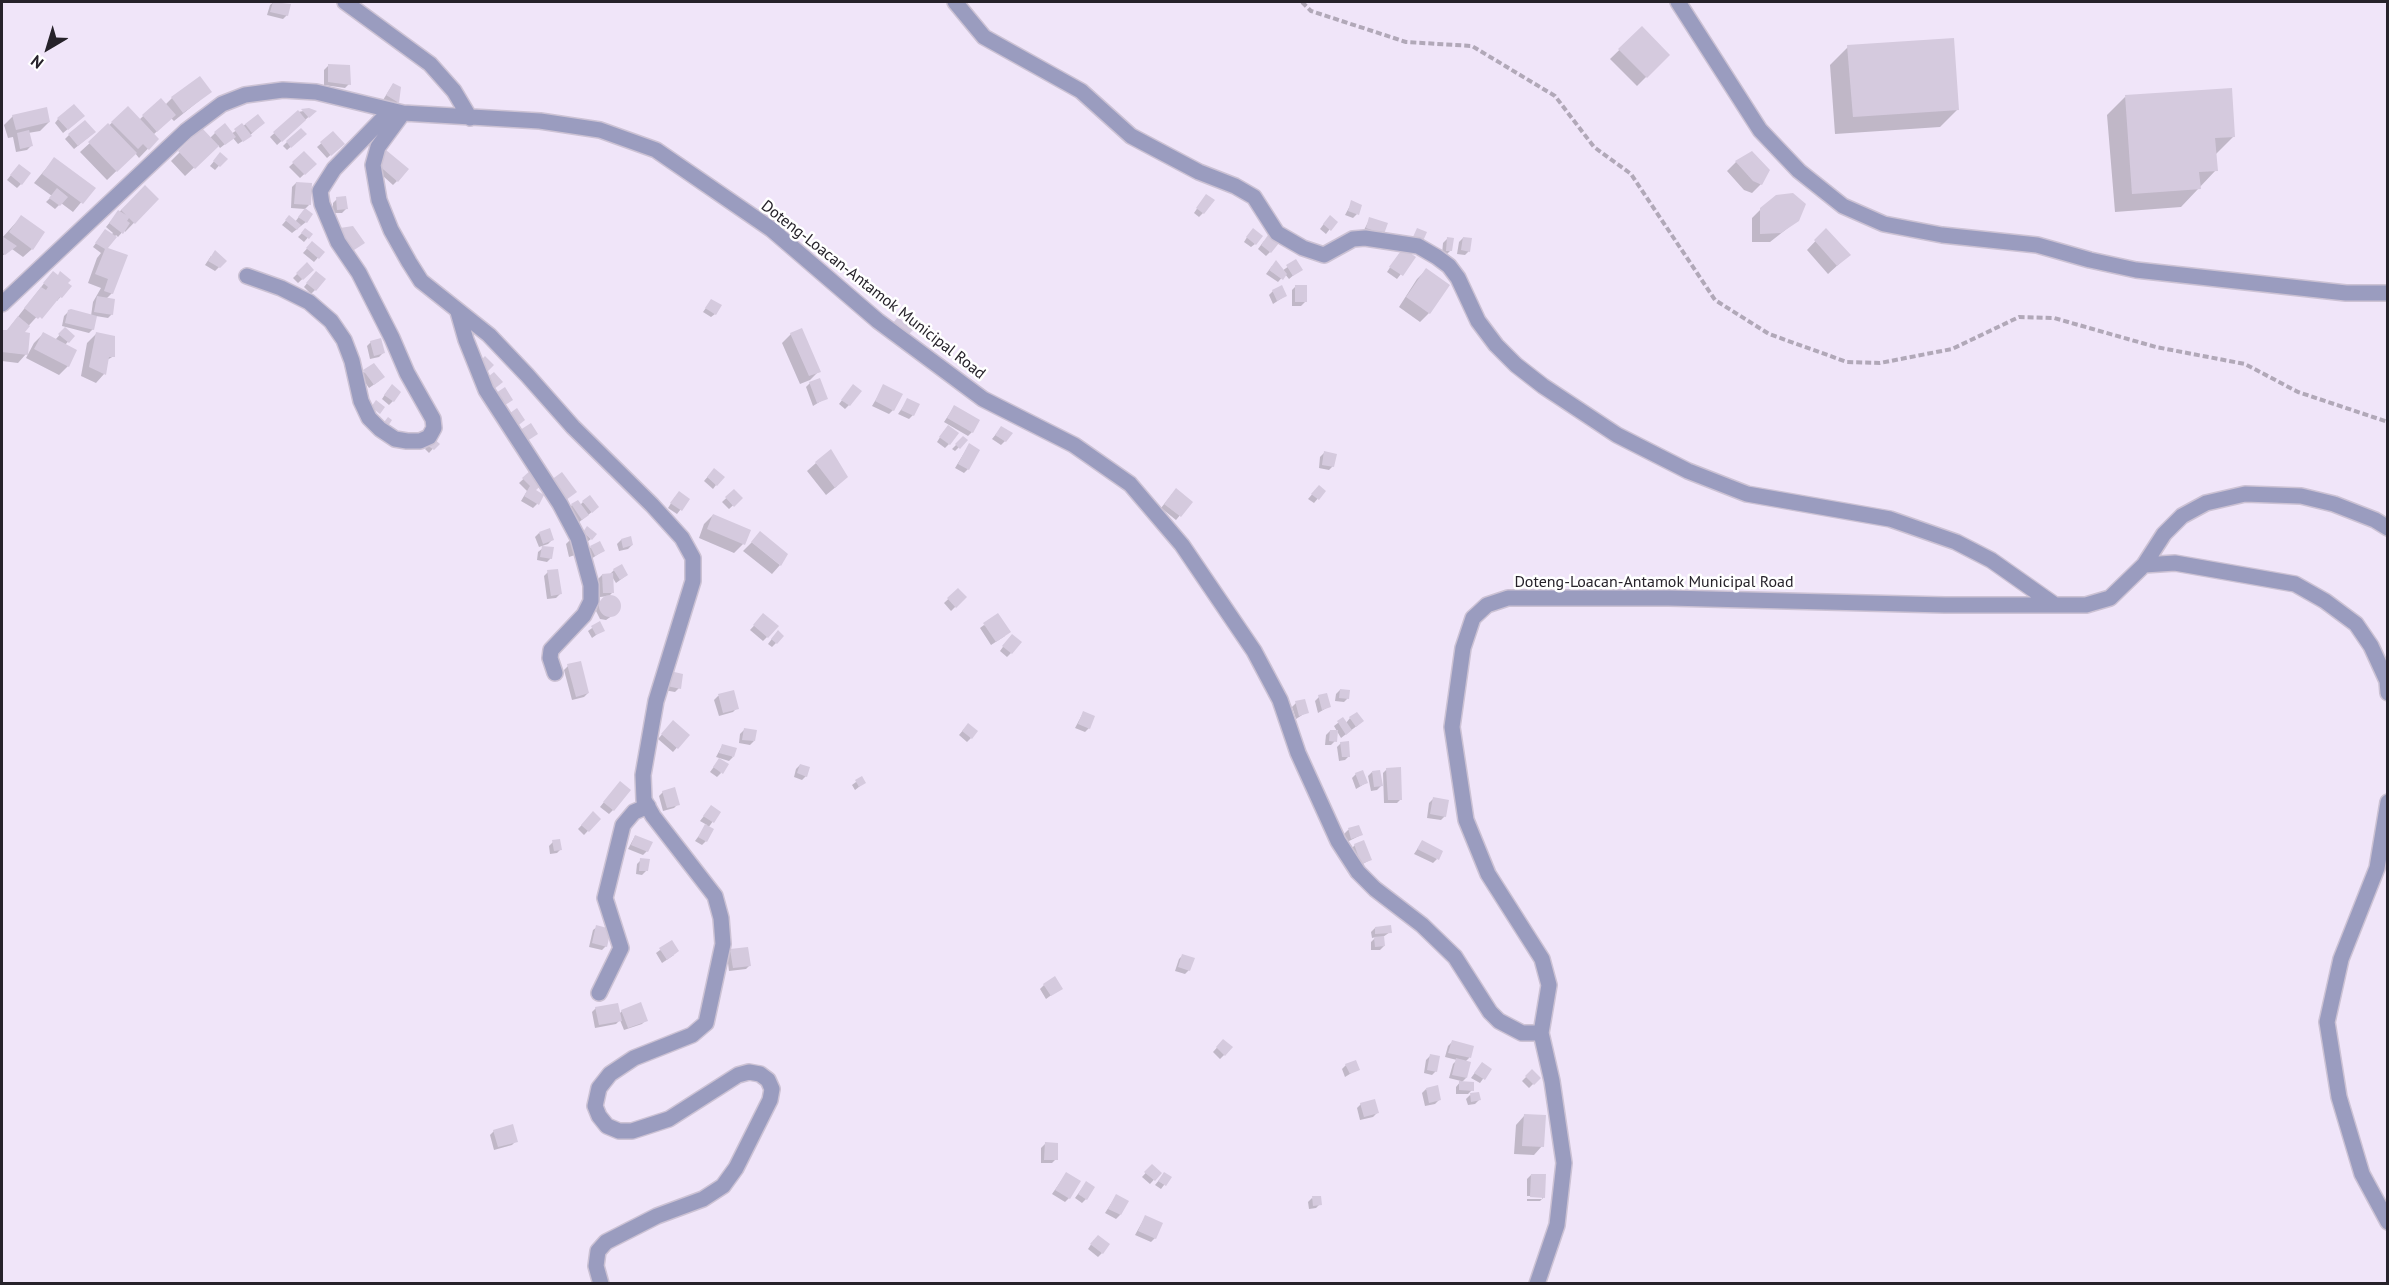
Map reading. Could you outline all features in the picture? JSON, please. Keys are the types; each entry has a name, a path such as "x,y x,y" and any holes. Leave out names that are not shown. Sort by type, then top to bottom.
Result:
{"street":[{"path":"345,2 430,64 454,91 470,118"},
{"path":"955,2 984,37 1081,91 1131,136 1199,172 1235,186 1254,197 1277,233 1303,248 1324,255 1353,239 1365,238 1418,246 1437,257 1449,266 1458,278 1478,321 1496,345 1516,365 1543,386 1617,435 1688,471 1747,494 1890,519 1956,542 1991,560 2055,605"},
{"path":"1678,2 1760,130 1799,171 1843,206 1884,224 1942,235 2037,244 2090,260 2136,270 2346,293 2388,293"},
{"name":"Doteng-Loacan-Antamok Municipal Road","path":"2,304 186,131 222,104 245,95 283,90 316,92 397,112 540,121 600,130 656,150 771,229 878,321 983,399 1074,445 1130,484 1182,545 1254,651 1280,700 1298,753 1338,841 1358,872 1375,889 1422,924 1455,957 1499,1021 1522,1032 1541,1033 1549,985 1542,959 1488,874 1466,820 1452,727 1462,648 1473,618 1487,605 1508,598 2086,605 2110,598 2144,565 2164,534 2182,516 2206,502 2245,494 2301,496 2334,504 2375,520 2388,528"},
{"path":"247,276 300,297 332,321 344,340 352,361 361,401 369,418 380,429 395,439 407,441 420,441 429,437 434,428 433,419 407,374 392,338 359,273 338,242 322,204 321,191 334,169 397,112"},
{"path":"397,112 378,147 373,165 379,200 391,230 421,281 489,335 573,427 652,505 682,538 693,558 693,581 654,712 643,775 644,800 653,816 715,896 721,918 723,944 706,1023 692,1035 634,1058 610,1074 599,1088 595,1106 607,1126 619,1131 632,1131 669,1119 738,1075 749,1072 760,1074 768,1080 772,1089 770,1100 736,1168 723,1186 703,1199 657,1216 606,1242 598,1251 596,1266 601,1284"},
{"path":"458,312 466,340 486,390 560,504 578,538 591,585 591,601 584,615 551,650 550,658 555,673"},
{"path":"2144,565 2175,563 2295,584 2325,601 2356,624 2371,646 2387,681 2388,693"},
{"path":"2388,802 2377,868 2341,959 2327,1022 2339,1097 2362,1174 2388,1222"},
{"path":"599,993 621,948 606,898 623,825 634,813 648,806"},
{"path":"1537,1284 1557,1225 1564,1163 1552,1081 1541,1033"}],"path":[{"path":"1302,2 1311,11 1406,42 1472,46 1555,96 1594,147 1631,174 1715,300 1769,334 1847,362 1880,363 1952,349 2019,317 2054,318 2156,347 2245,364 2298,392 2388,422"}],"building":[{"path":"273,2 291,4 288,16 270,12"},
{"path":"1642,26 1670,55 1647,78 1618,49"},
{"path":"1954,38 1959,110 1853,117 1847,45"},
{"path":"328,64 350,65 351,85 328,82"},
{"path":"200,76 212,92 183,113 171,97"},
{"path":"393,83 401,87 399,103 386,95"},
{"path":"2232,88 2235,137 2215,138 2218,171 2199,172 2201,189 2132,194 2125,95"},
{"path":"161,98 176,115 157,132 142,115"},
{"path":"74,104 85,116 68,130 57,118"},
{"path":"128,106 159,139 149,150 143,144 138,149 111,122"},
{"path":"47,107 50,122 16,130 12,115"},
{"path":"309,108 317,111 309,118 301,109"},
{"path":"298,110 306,120 282,142 273,132"},
{"path":"258,114 265,123 252,133 245,124"},
{"path":"85,120 96,132 78,146 68,134"},
{"path":"108,123 137,153 117,172 88,142"},
{"path":"225,123 236,137 225,145 214,132"},
{"path":"242,123 252,136 243,142 234,129"},
{"path":"202,128 219,146 195,169 178,151"},
{"path":"301,128 307,134 291,148 286,141"},
{"path":"29,130 33,146 20,149 17,133"},
{"path":"333,131 345,144 331,156 320,142"},
{"path":"386,150 409,169 398,182 376,163"},
{"path":"304,151 317,164 305,175 292,162"},
{"path":"1752,151 1770,170 1762,185 1753,181 1735,161"},
{"path":"220,152 228,159 220,167 213,161"},
{"path":"54,157 96,188 83,204 42,174"},
{"path":"19,164 31,173 22,185 10,175"},
{"path":"296,182 312,183 311,205 294,204"},
{"path":"145,185 159,199 135,224 129,218 127,221 130,223 123,234 109,223 118,210 126,215 121,210"},
{"path":"57,188 68,197 60,206 49,198"},
{"path":"1793,193 1806,204 1799,221 1781,233 1760,234 1760,208 1776,195"},
{"path":"1206,194 1215,200 1204,214 1196,208"},
{"path":"346,196 348,209 337,210 336,197"},
{"path":"1351,200 1362,205 1359,215 1348,211"},
{"path":"305,208 313,214 307,223 298,217"},
{"path":"21,215 45,232 33,250 9,232"},
{"path":"289,215 301,225 297,230 285,220"},
{"path":"1330,215 1338,222 1331,231 1323,224"},
{"path":"1369,217 1388,223 1384,234 1366,228"},
{"path":"353,226 365,243 351,252 340,228"},
{"path":"305,228 313,234 309,239 301,233"},
{"path":"1253,228 1263,236 1256,245 1246,237"},
{"path":"1417,228 1427,232 1423,241 1413,237"},
{"path":"1826,228 1851,255 1837,266 1814,240"},
{"path":"105,229 117,237 108,248 128,255 113,294 104,291 108,279 95,274 105,249 95,243"},
{"path":"1268,235 1279,243 1271,253 1261,245"},
{"path":"2,236 17,246 5,255 2,252"},
{"path":"1447,237 1454,238 1452,251 1446,251"},
{"path":"1463,237 1472,238 1470,252 1461,250"},
{"path":"312,241 325,252 319,259 306,248"},
{"path":"1403,248 1416,257 1403,276 1389,267"},
{"path":"215,250 227,261 220,268 208,261"},
{"path":"1296,259 1303,270 1293,276 1286,265"},
{"path":"1276,260 1287,274 1283,280 1269,270"},
{"path":"307,262 314,270 303,280 296,273"},
{"path":"1426,268 1450,285 1430,314 1406,297"},
{"path":"53,271 58,275 60,271 71,280 68,283 72,286 42,319 40,317 38,319 24,308 41,287 46,290 48,287 43,283"},
{"path":"316,271 326,279 316,291 306,283"},
{"path":"1282,285 1287,296 1277,301 1272,290"},
{"path":"1295,285 1307,285 1307,302 1295,302"},
{"path":"97,296 115,299 113,315 94,312"},
{"path":"711,299 722,305 716,315 705,308"},
{"path":"68,310 97,316 94,330 65,323"},
{"path":"18,316 30,326 25,332 30,333 28,355 2,352 2,330 7,330"},
{"path":"898,317 913,330 908,335 893,323"},
{"path":"65,327 75,336 69,343 58,334"},
{"path":"802,328 821,372 809,376 790,333"},
{"path":"43,332 77,350 69,367 34,349"},
{"path":"96,332 115,336 115,357 109,357 106,375 89,367"},
{"path":"381,338 385,353 374,356 370,341"},
{"path":"485,356 494,365 485,374 476,365"},
{"path":"374,363 385,377 374,385 363,370"},
{"path":"494,372 503,382 493,390 484,380"},
{"path":"820,378 828,399 817,403 809,382"},
{"path":"392,384 401,392 394,402 384,395"},
{"path":"853,384 862,391 850,406 841,400"},
{"path":"883,384 903,394 894,411 875,401"},
{"path":"505,387 513,400 502,407 493,395"},
{"path":"907,398 920,404 914,416 901,410"},
{"path":"376,400 385,407 380,414 371,407"},
{"path":"954,405 980,420 973,433 947,418"},
{"path":"517,408 525,420 515,428 506,416"},
{"path":"388,417 392,420 386,429 381,426"},
{"path":"531,423 538,434 524,443 517,432"},
{"path":"948,425 959,433 950,445 939,437"},
{"path":"1001,426 1013,433 1006,442 995,435"},
{"path":"963,436 968,440 960,449 955,444"},
{"path":"433,438 440,444 434,450 427,445"},
{"path":"969,443 980,450 969,470 958,464"},
{"path":"831,449 848,477 835,488 815,462"},
{"path":"1324,451 1337,454 1334,467 1322,465"},
{"path":"714,468 725,477 717,486 707,477"},
{"path":"532,469 544,483 536,490 544,495 539,505 524,496 530,486 522,478"},
{"path":"562,472 577,492 566,500 551,480"},
{"path":"1319,485 1326,491 1319,500 1311,494"},
{"path":"1176,488 1193,502 1181,517 1164,504"},
{"path":"734,489 743,498 734,507 725,497"},
{"path":"679,491 690,499 682,511 670,503"},
{"path":"590,495 599,507 592,513 582,501"},
{"path":"578,500 589,515 582,520 571,504"},
{"path":"713,514 751,530 745,545 707,529"},
{"path":"587,526 597,534 592,540 583,532"},
{"path":"550,528 554,540 543,544 539,532"},
{"path":"760,531 788,554 781,566 751,542"},
{"path":"631,536 633,545 623,548 621,539"},
{"path":"600,541 605,551 595,556 590,546"},
{"path":"542,546 554,547 552,559 540,557"},
{"path":"622,564 628,575 620,580 613,569"},
{"path":"558,569 562,594 551,596 547,570"},
{"path":"613,573 614,593 603,593 602,574"},
{"path":"958,588 967,597 956,608 947,598"},
{"path":"610,595 620,602 621,606 614,616 610,617 600,610 599,606 606,596"},
{"path":"763,613 779,626 768,638 753,625"},
{"path":"998,613 1011,632 996,642 983,623"},
{"path":"600,621 605,631 596,635 591,626"},
{"path":"778,630 784,636 777,644 771,639"},
{"path":"1012,634 1022,642 1012,654 1002,646"},
{"path":"581,661 589,693 576,697 567,664"},
{"path":"670,671 683,674 681,689 667,686"},
{"path":"1340,689 1350,690 1349,699 1339,698"},
{"path":"734,690 739,709 723,713 718,694"},
{"path":"1327,693 1331,707 1322,710 1318,695"},
{"path":"1305,699 1309,713 1299,716 1295,701"},
{"path":"1083,711 1095,716 1090,729 1078,724"},
{"path":"1357,712 1364,721 1356,727 1349,717"},
{"path":"1343,717 1352,730 1346,735 1337,721"},
{"path":"673,720 690,735 678,749 661,734"},
{"path":"968,723 978,731 972,739 962,731"},
{"path":"744,728 757,730 755,741 742,740"},
{"path":"1330,730 1338,730 1337,742 1329,741"},
{"path":"1349,741 1350,757 1342,757 1340,742"},
{"path":"722,744 737,748 734,757 719,753"},
{"path":"719,758 729,764 723,774 713,767"},
{"path":"800,764 810,767 807,777 797,773"},
{"path":"1401,767 1402,800 1388,800 1386,768"},
{"path":"1363,770 1368,783 1360,786 1355,773"},
{"path":"1380,770 1383,786 1374,787 1372,771"},
{"path":"862,776 866,783 859,787 855,780"},
{"path":"620,781 631,790 614,811 603,802"},
{"path":"675,787 680,805 667,808 662,791"},
{"path":"1433,797 1449,800 1446,817 1430,814"},
{"path":"711,805 721,812 714,823 703,816"},
{"path":"593,811 601,819 589,832 581,825"},
{"path":"705,824 714,829 707,842 698,837"},
{"path":"1359,825 1363,835 1351,839 1348,828"},
{"path":"635,835 653,842 648,852 631,845"},
{"path":"560,839 562,850 554,851 552,840"},
{"path":"1364,840 1372,860 1361,864 1354,844"},
{"path":"1422,840 1443,851 1439,860 1417,849"},
{"path":"640,858 650,859 648,871 639,871"},
{"path":"596,925 611,929 607,947 592,943"},
{"path":"1391,925 1392,933 1375,934 1375,927"},
{"path":"1384,936 1385,946 1375,947 1374,937"},
{"path":"672,940 679,951 667,960 659,948"},
{"path":"748,947 751,966 733,968 730,949"},
{"path":"1182,954 1195,958 1190,971 1178,967"},
{"path":"1055,976 1063,989 1051,996 1043,984"},
{"path":"641,1002 648,1021 628,1028 621,1010"},
{"path":"618,1003 622,1021 599,1025 595,1007"},
{"path":"1223,1039 1233,1047 1225,1056 1216,1047"},
{"path":"1452,1040 1474,1046 1471,1058 1448,1053"},
{"path":"1430,1054 1440,1056 1437,1072 1427,1070"},
{"path":"1456,1058 1471,1062 1467,1078 1452,1075"},
{"path":"1356,1060 1360,1070 1350,1074 1345,1064"},
{"path":"1482,1062 1492,1069 1485,1080 1474,1073"},
{"path":"1532,1069 1541,1078 1534,1085 1525,1076"},
{"path":"1459,1081 1474,1082 1474,1091 1459,1090"},
{"path":"1438,1085 1441,1100 1429,1103 1426,1088"},
{"path":"1479,1092 1481,1100 1471,1102 1470,1093"},
{"path":"1375,1099 1379,1113 1364,1117 1360,1103"},
{"path":"1524,1114 1546,1115 1544,1147 1522,1146"},
{"path":"513,1124 518,1142 498,1147 493,1130"},
{"path":"1045,1142 1058,1143 1058,1160 1044,1160"},
{"path":"1152,1164 1162,1173 1155,1181 1144,1172"},
{"path":"1066,1172 1081,1181 1070,1199 1055,1190"},
{"path":"1164,1172 1172,1177 1166,1186 1158,1181"},
{"path":"1531,1174 1546,1174 1545,1198 1530,1197"},
{"path":"1086,1181 1095,1187 1087,1200 1078,1194"},
{"path":"1116,1194 1129,1201 1121,1215 1108,1209"},
{"path":"1312,1196 1321,1196 1322,1205 1313,1206"},
{"path":"1145,1215 1163,1223 1156,1239 1138,1231"},
{"path":"1098,1235 1110,1244 1103,1254 1090,1244"}]}
